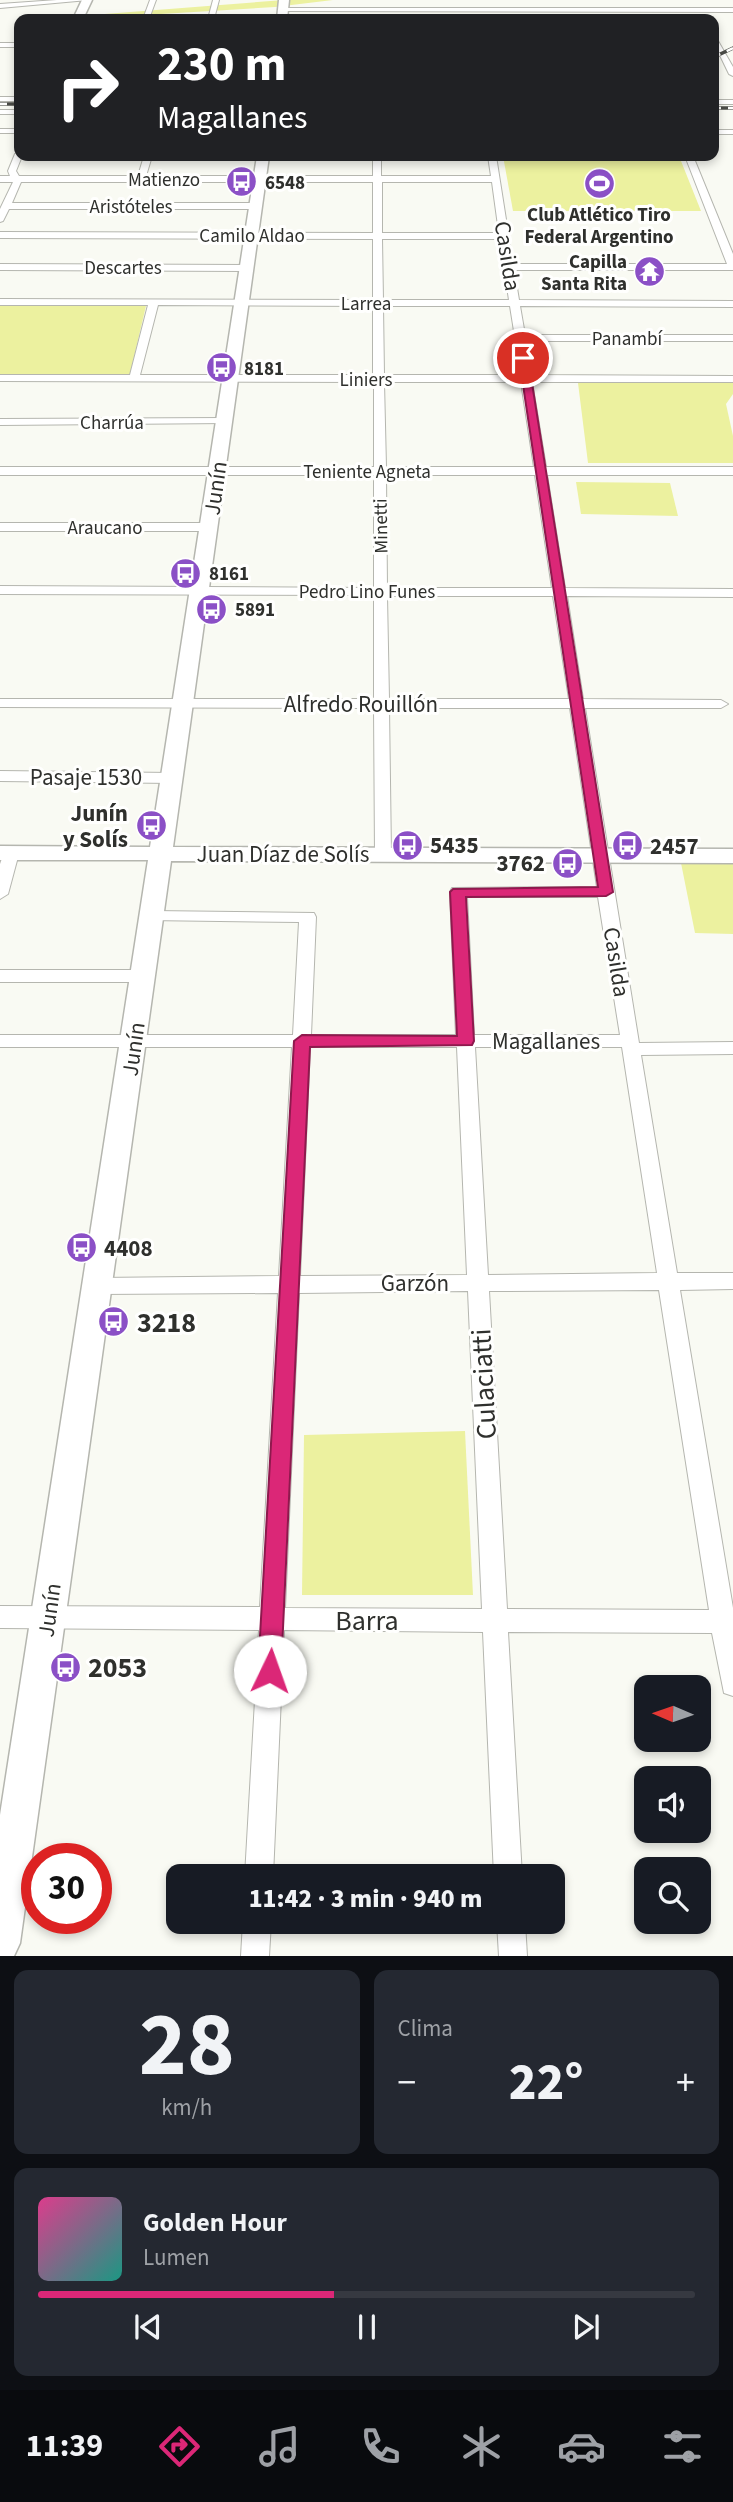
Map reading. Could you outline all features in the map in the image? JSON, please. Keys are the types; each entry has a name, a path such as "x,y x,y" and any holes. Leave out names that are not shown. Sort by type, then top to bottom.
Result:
{"main road":[{"name":"Junín","path":"0,1943 263,161"},
{"name":"Juan Díaz de Solís","path":"5,853 733,856"}],"street":[{"path":"0,6 86,0"},
{"path":"376,0 376,14"},
{"path":"466,0 469,14"},
{"path":"512,0 515,14"},
{"path":"567,0 572,14"},
{"path":"625,0 631,14"},
{"path":"695,0 703,14"},
{"path":"283,10 733,10"},
{"path":"68,13 74,14"},
{"path":"719,50 733,74"},
{"path":"0,219 17,182 12,171 16,161"},
{"path":"141,179 146,161"},
{"name":"Minetti","path":"377,161 383,855"},
{"name":"Casilda","path":"493,161 668,1282 728,1622 733,1684"},
{"path":"509,267 733,267 690,161"},
{"name":"Matienzo","path":"0,179 496,179"},
{"name":"Aristóteles","path":"6,206 255,206"},
{"name":"Camilo Aldao","path":"0,235 505,236"},
{"path":"722,237 733,238"},
{"name":"Descartes","path":"0,267 247,268"},
{"name":"Larrea","path":"0,302 733,303"},
{"path":"134,379 154,303"},
{"name":"Panambí","path":"520,338 733,338"},
{"name":"Liniers","path":"0,379 733,379"},
{"name":"Charrúa","path":"0,422 224,421"},
{"name":"Teniente Agneta","path":"0,471 733,471"},
{"name":"Araucano","path":"0,527 209,527"},
{"name":"Pedro Lino Funes","path":"0,590 733,593"},
{"name":"Alfredo Rouillón","path":"0,703 721,704"},
{"name":"Pasaje 1530","path":"0,776 173,778"},
{"path":"0,894 5,853"},
{"name":"Culaciatti","path":"508,1864 458,892 606,892"},
{"path":"153,916 308,917 260,1864"},
{"path":"0,976 144,976"},
{"name":"Magallanes","path":"0,1041 466,1041 733,1048"},
{"name":"Garzón","path":"98,1286 733,1281"},
{"name":"Barra","path":"0,1617 728,1622"},
{"path":"255,1956 256,1934"},
{"path":"512,1934 513,1956"}],"green space":[{"path":"284,0 333,0 275,7 160,14 105,14"},
{"name":"Club Atlético Tiro Federal Argentino","path":"504,161 681,161 701,211 513,211"},
{"path":"0,306 146,306 130,374 0,374"},
{"path":"733,382 733,394 726,404 733,436 733,463 588,463 578,383"},
{"path":"576,482 670,483 678,516 581,514"},
{"path":"681,863 733,863 733,934 695,933"},
{"path":"465,1431 473,1595 302,1595 304,1435"}],"railway":[{"path":"719,55 733,48"},
{"path":"0,104 14,104"},
{"path":"719,108 733,108"}],"place":[{"name":"6548","path":"242,182"},
{"name":"Club Atlético Tiro Federal Argentino","path":"599,183"},
{"name":"Capilla Santa Rita","path":"650,272"},
{"name":"8181","path":"221,368"},
{"name":"8161","path":"186,573"},
{"name":"5891","path":"212,609"},
{"name":"Junín y Solís","path":"151,826"},
{"name":"5435","path":"407,845"},
{"name":"2457","path":"627,846"},
{"name":"3762","path":"568,863"},
{"name":"4408","path":"81,1248"},
{"name":"3218","path":"114,1322"},
{"name":"2053","path":"65,1667"}],"route":[{"path":"270,1671 302,1041 466,1041 458,892 606,892 523,358"}]}
